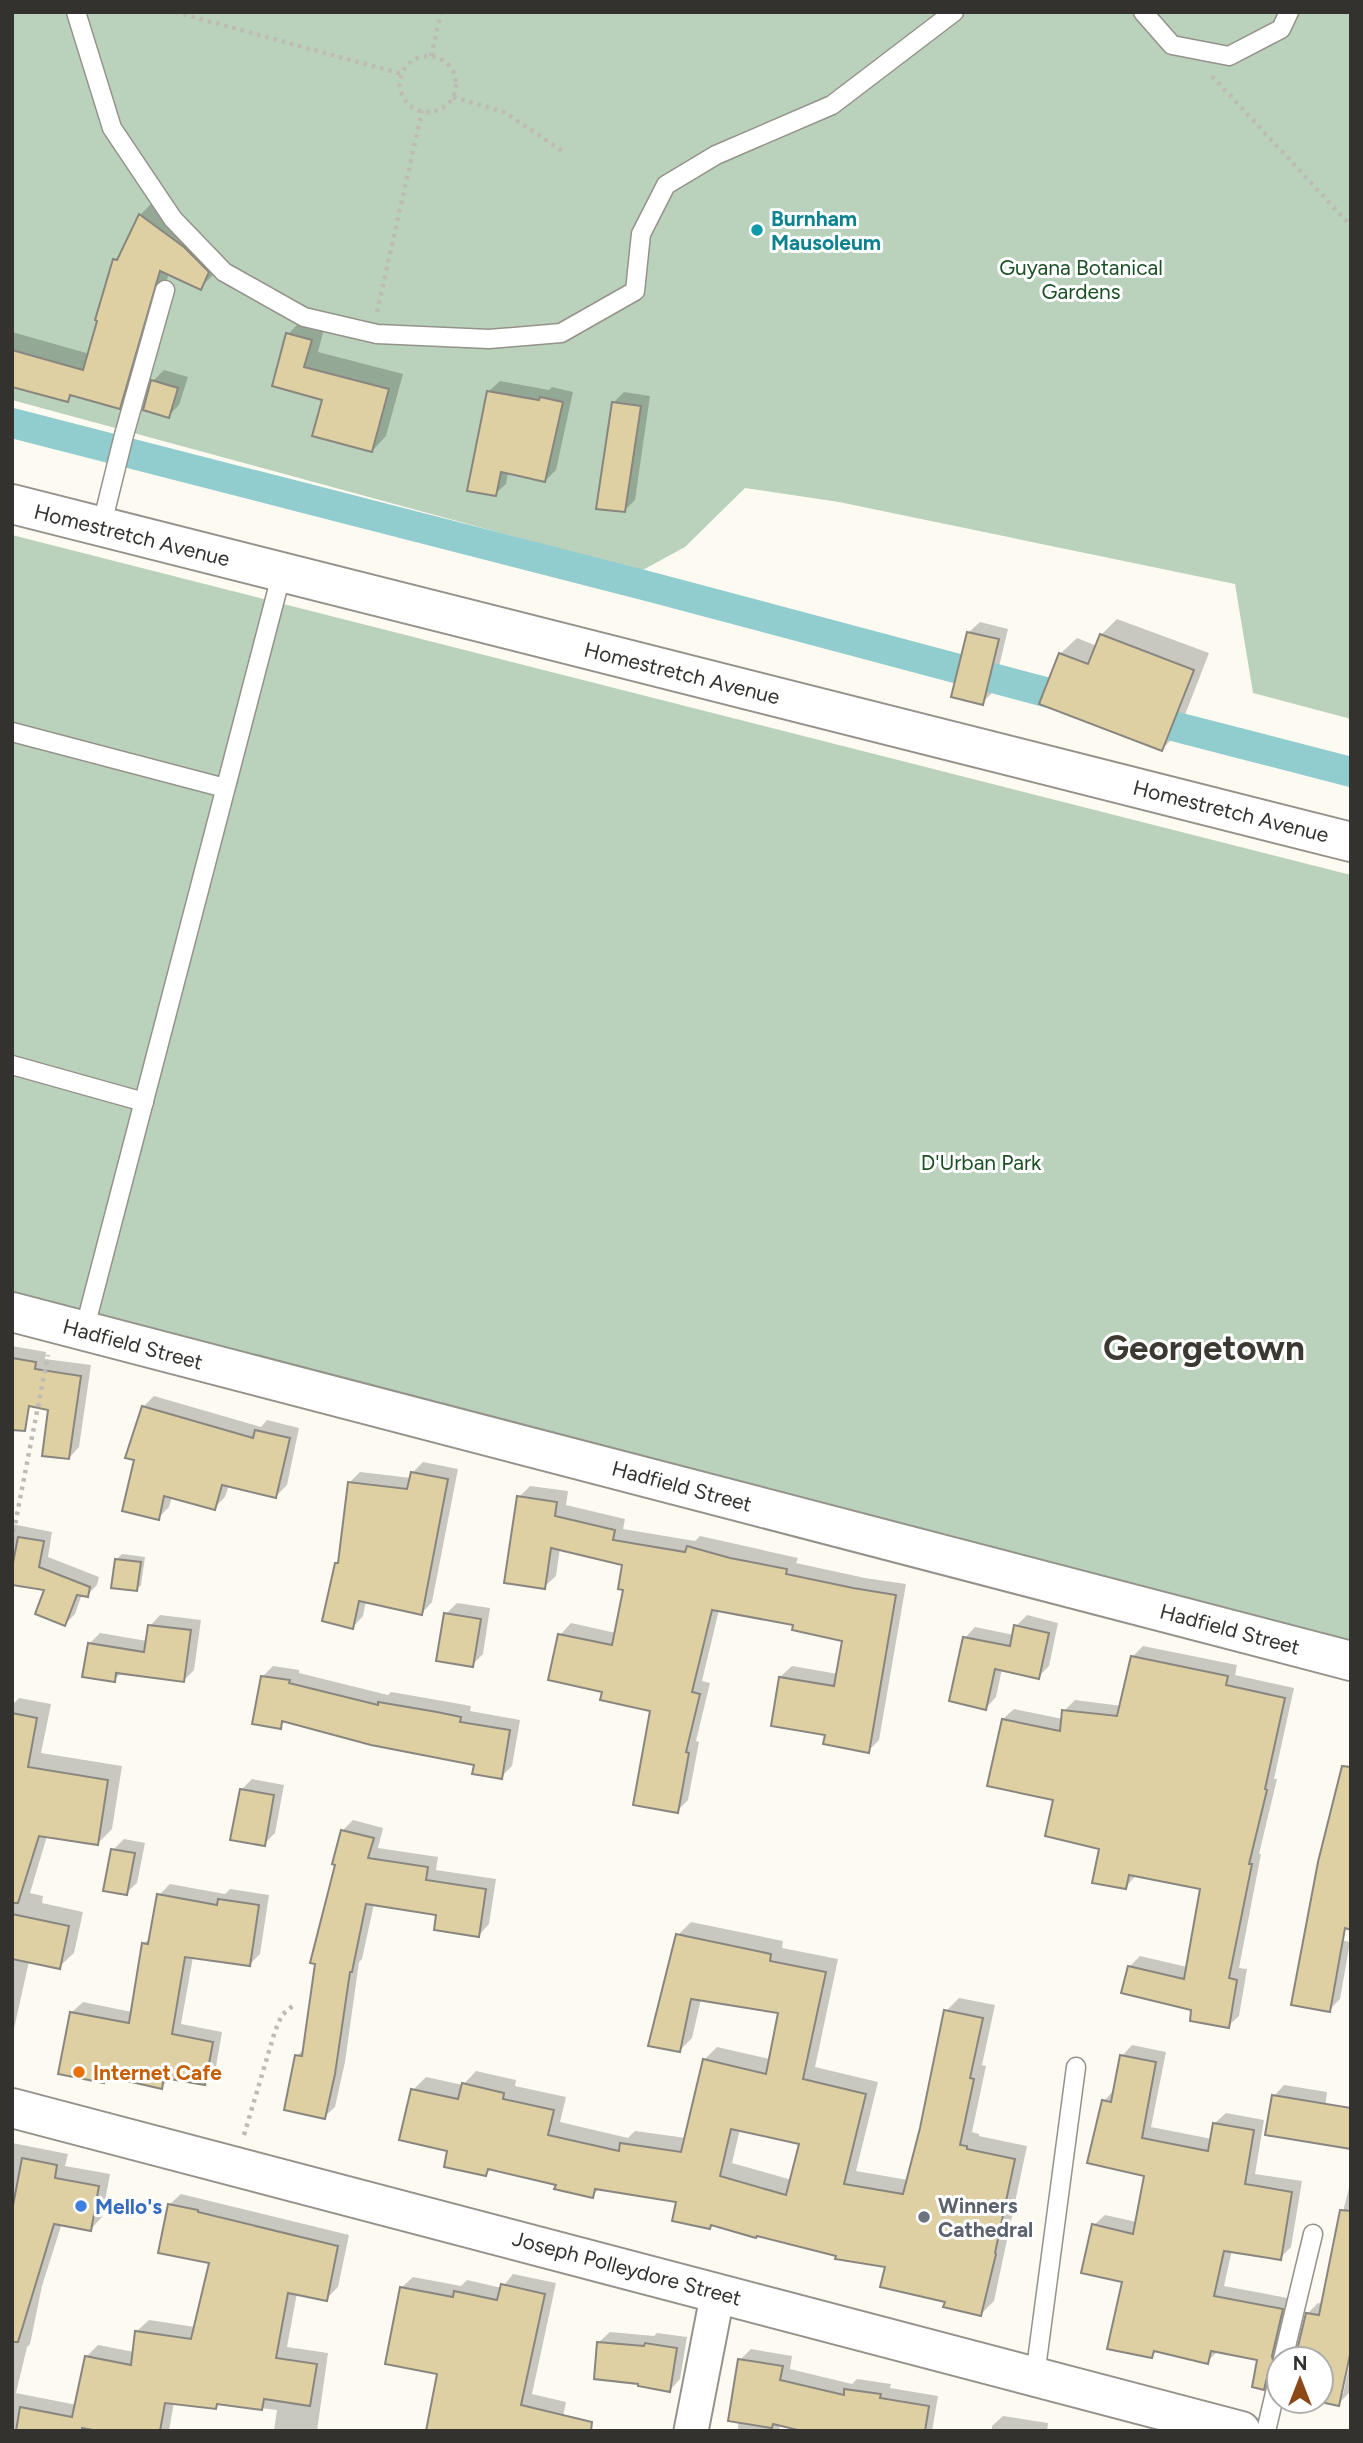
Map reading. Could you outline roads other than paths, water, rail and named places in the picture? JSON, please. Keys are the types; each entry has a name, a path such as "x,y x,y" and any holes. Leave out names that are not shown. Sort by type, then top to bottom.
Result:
{"street":[{"name":"Homestretch Avenue","path":"12,504 1351,842"},
{"name":"Hadfield Street","path":"12,1312 1351,1661"},
{"name":"Joseph Polleydore Street","path":"12,2108 1241,2431"},
{"path":"691,2431 718,2292"}],"lane":[{"path":"76,12 112,128 173,219 224,272 304,317 373,333 489,339 561,333 635,292 641,234 666,185 716,155 832,105 929,21 954,12"},
{"path":"1143,12 1171,45 1229,56 1281,29 1289,12"},
{"path":"101,528 165,290"},
{"path":"69,1327 144,1102 282,572"},
{"path":"12,732 225,788"},
{"path":"12,1065 144,1102"},
{"path":"1035,2376 1076,2067"},
{"path":"1286,2345 1313,2234"}],"waterway":[{"path":"12,423 651,587 1083,702"},
{"path":"1134,716 1351,772"}],"place":[{"name":"Burnham Mausoleum","path":"757,230"},
{"name":"Internet Cafe","path":"79,2072"},
{"name":"Mello's","path":"81,2206"},
{"name":"Winners Cathedral","path":"924,2217"}],"district":[{"name":"Georgetown","path":"1204,1348"}],"park label":[{"name":"Guyana Botanical Gardens","path":"1081,279"},
{"name":"D'Urban Park","path":"981,1162"}]}
